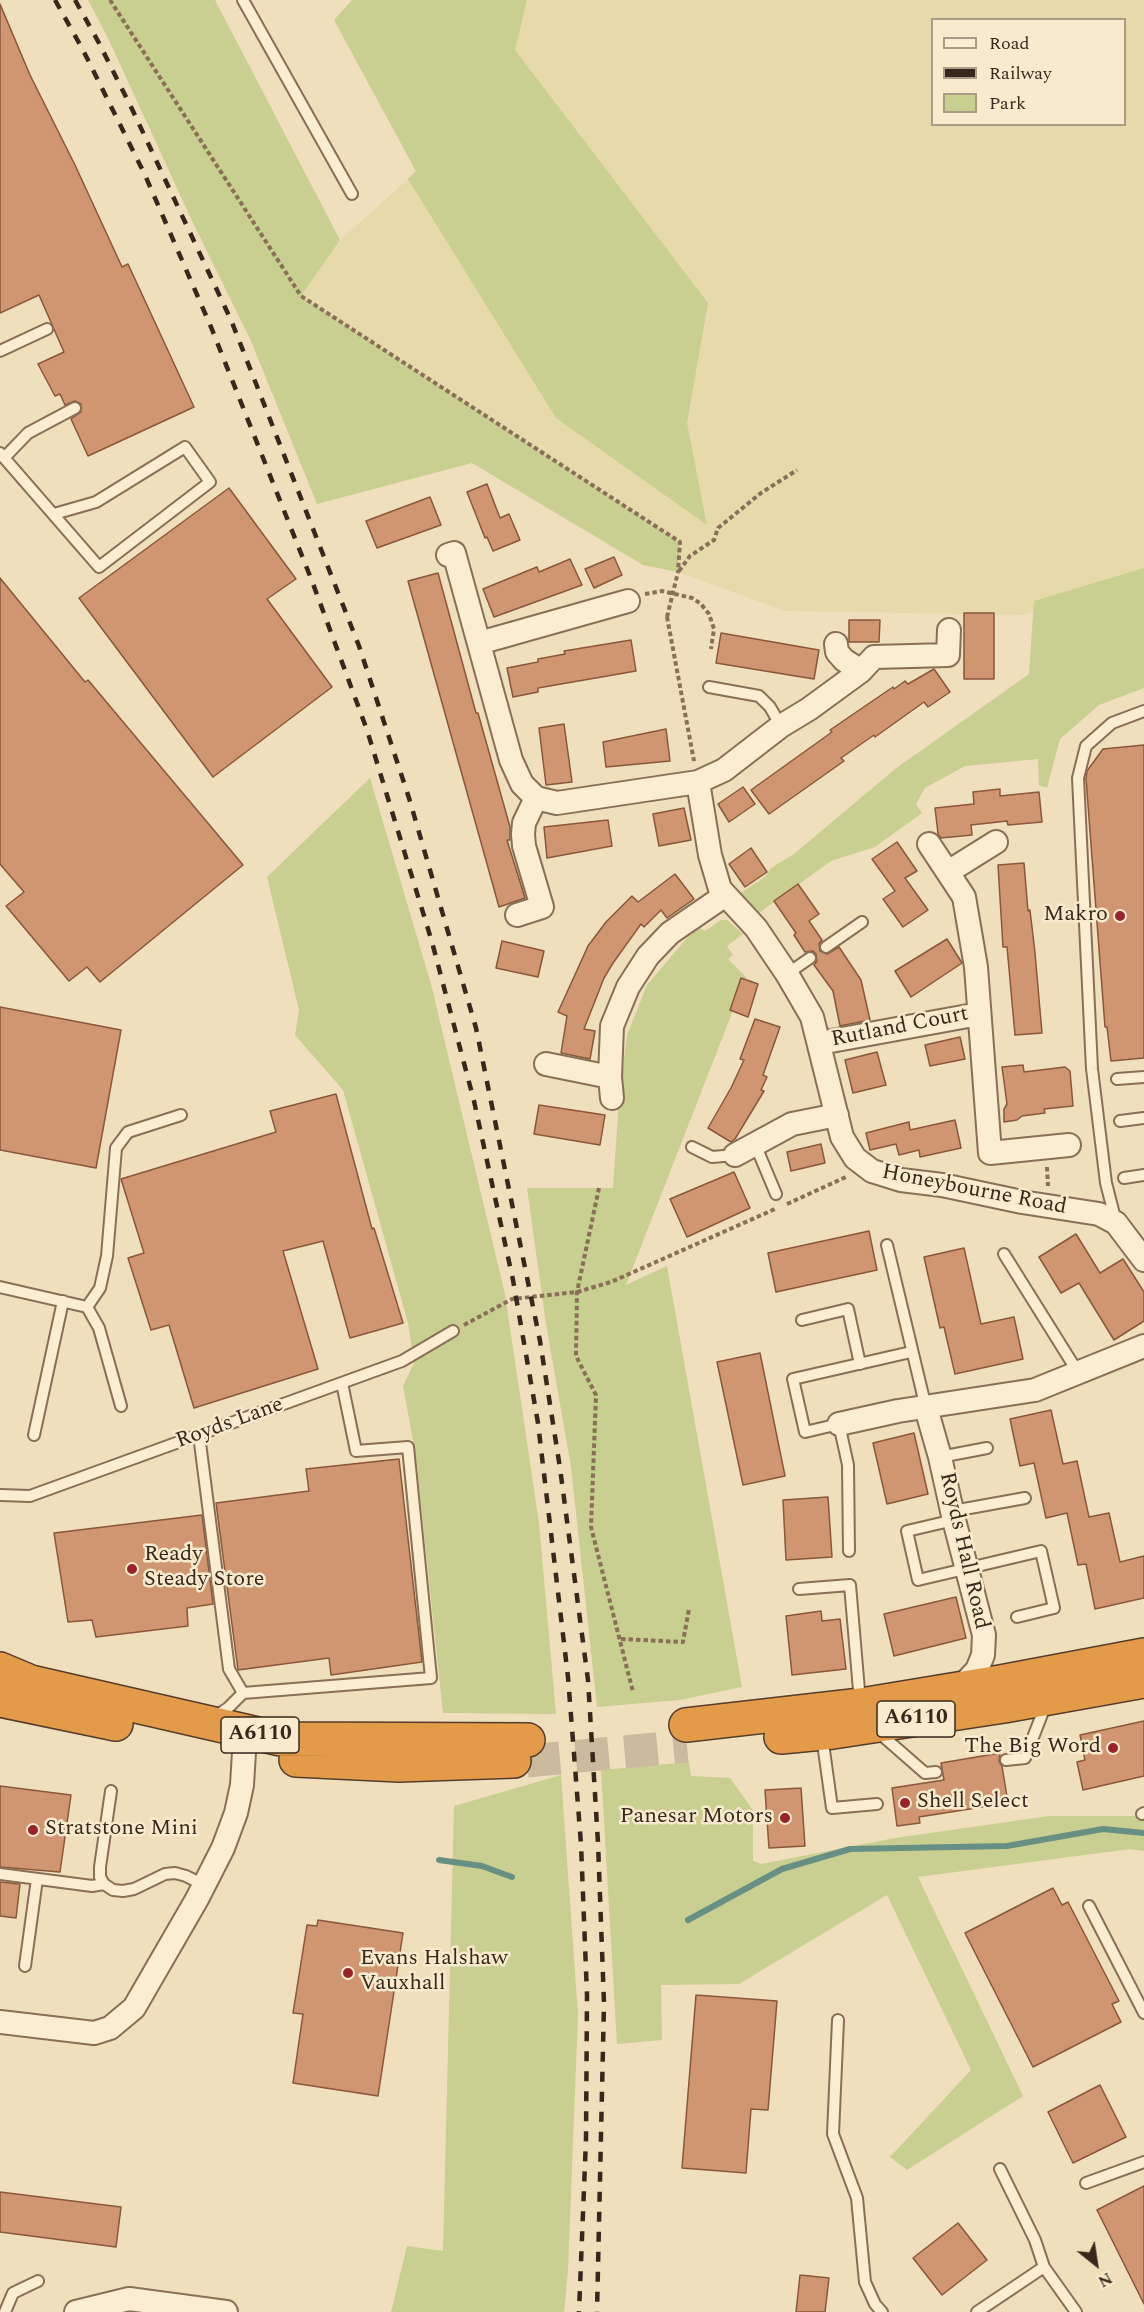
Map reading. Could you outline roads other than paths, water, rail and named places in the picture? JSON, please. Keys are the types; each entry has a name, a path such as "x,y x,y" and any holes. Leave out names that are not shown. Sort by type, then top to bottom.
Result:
{"highway":[{"name":"A6110","path":"1144,1655 960,1688 867,1716 822,1733 686,1736 867,1716 1049,1698 1144,1681"},
{"name":"A6110","path":"0,1669 31,1682 280,1739 527,1750 399,1765 283,1760 0,1700"}],"street":[{"path":"448,555 454,553 511,760 522,784 536,798 558,803 698,782 724,770 781,726 809,709 861,671 874,657 948,655 949,630"},
{"path":"478,643 628,601"},
{"path":"836,644 837,652 844,660 861,671"},
{"name":"Honeybourne Road","path":"698,782 710,855 720,889 724,896 756,928 812,1017 842,1137 855,1158 872,1171 901,1180 942,1185 1099,1214 1116,1223"},
{"path":"517,915 542,907 522,834 524,823 536,798"},
{"path":"948,872 996,842"},
{"name":"Rutland Court","path":"820,1043 979,1014 976,967 964,897 929,844"},
{"path":"546,1064 611,1087 612,1026 628,987 648,956 670,933 724,896"},
{"path":"979,1014 990,1153 1069,1146"},
{"path":"735,1155 792,1124 837,1115"},
{"path":"1116,1223 1144,1260"},
{"path":"839,1424 897,1411 1035,1390 1144,1346"},
{"name":"Royds Hall Road","path":"926,1408 984,1635 983,1655 977,1670 960,1688"},
{"path":"0,2022 94,2033 110,2028 134,2008 224,1848 236,1813 242,1785 244,1752"},
{"path":"76,2312 129,2299 226,2312"}],"lane":[{"path":"243,0 352,194"},
{"path":"0,351 47,329"},
{"path":"54,514 96,502 185,447 210,482 99,567 2,456 28,433 75,408"},
{"path":"709,687 759,696 770,707 781,726"},
{"path":"1116,1223 1106,1183 1092,1068 1078,778 1086,746 1112,723 1144,711"},
{"path":"826,946 862,922"},
{"path":"787,974 810,958"},
{"path":"1117,1079 1144,1077"},
{"path":"87,1307 100,1288 107,1256 116,1149 128,1132 181,1115"},
{"path":"1120,1121 1144,1118"},
{"path":"756,1144 776,1194"},
{"path":"692,1147 712,1157 735,1155"},
{"path":"1124,1178 1144,1175"},
{"path":"887,1245 926,1408"},
{"path":"1004,1254 1079,1374"},
{"path":"0,1287 87,1307 99,1328 121,1406"},
{"path":"34,1435 63,1301"},
{"path":"802,1320 848,1310 860,1364"},
{"name":"Royds Lane","path":"0,1495 30,1496 199,1435 402,1361 453,1331"},
{"path":"849,1551 848,1465 839,1424 805,1432 793,1379 911,1352"},
{"path":"205,1722 228,1708 243,1693 431,1678 408,1447 356,1451 342,1383"},
{"path":"199,1435 229,1669 243,1693"},
{"path":"940,1457 987,1448"},
{"path":"1017,1617 1054,1608 1041,1551 918,1580 907,1531 1025,1498"},
{"path":"799,1589 850,1584 867,1716 925,1773 936,1772"},
{"path":"1006,1760 1025,1758 1049,1698"},
{"path":"822,1733 832,1808 877,1804"},
{"path":"111,1791 100,1867 100,1877 104,1884 113,1890 123,1891 134,1889 165,1874 175,1873 204,1885"},
{"path":"0,1874 92,1886 104,1884"},
{"path":"25,1966 37,1879"},
{"path":"1089,1906 1144,2013"},
{"path":"838,2020 833,2134 857,2198 865,2282 875,2304 882,2312"},
{"path":"1086,2183 1144,2162"},
{"path":"1000,2169 1035,2240 1044,2267 1076,2312"},
{"path":"977,2312 1044,2267"},
{"path":"5,2312 13,2293 38,2282"}],"waterway":[{"path":"688,1920 782,1869 850,1849 1007,1846 1103,1829 1144,1833"},
{"path":"439,1860 482,1866 512,1877"}],"tunnel":[{"path":"527,1761 687,1746"}],"railway":[{"path":"55,0 83,50 145,175 211,327 312,581 367,730 432,942 474,1101 513,1280 538,1423 568,1677 581,1844 587,1995 586,2139 579,2312"},
{"path":"75,0 132,109 231,320 359,646 409,798 476,1028 540,1341 560,1468 588,1680 598,1843 604,2003 597,2312"}],"place":[{"name":"Makro","path":"1120,916"},
{"name":"Ready Steady Store","path":"132,1569"},
{"name":"The Big Word","path":"1113,1748"},
{"name":"Shell Select","path":"905,1803"},
{"name":"Panesar Motors","path":"785,1818"},
{"name":"Stratstone Mini","path":"33,1830"},
{"name":"Evans Halshaw Vauxhall","path":"348,1973"}]}
